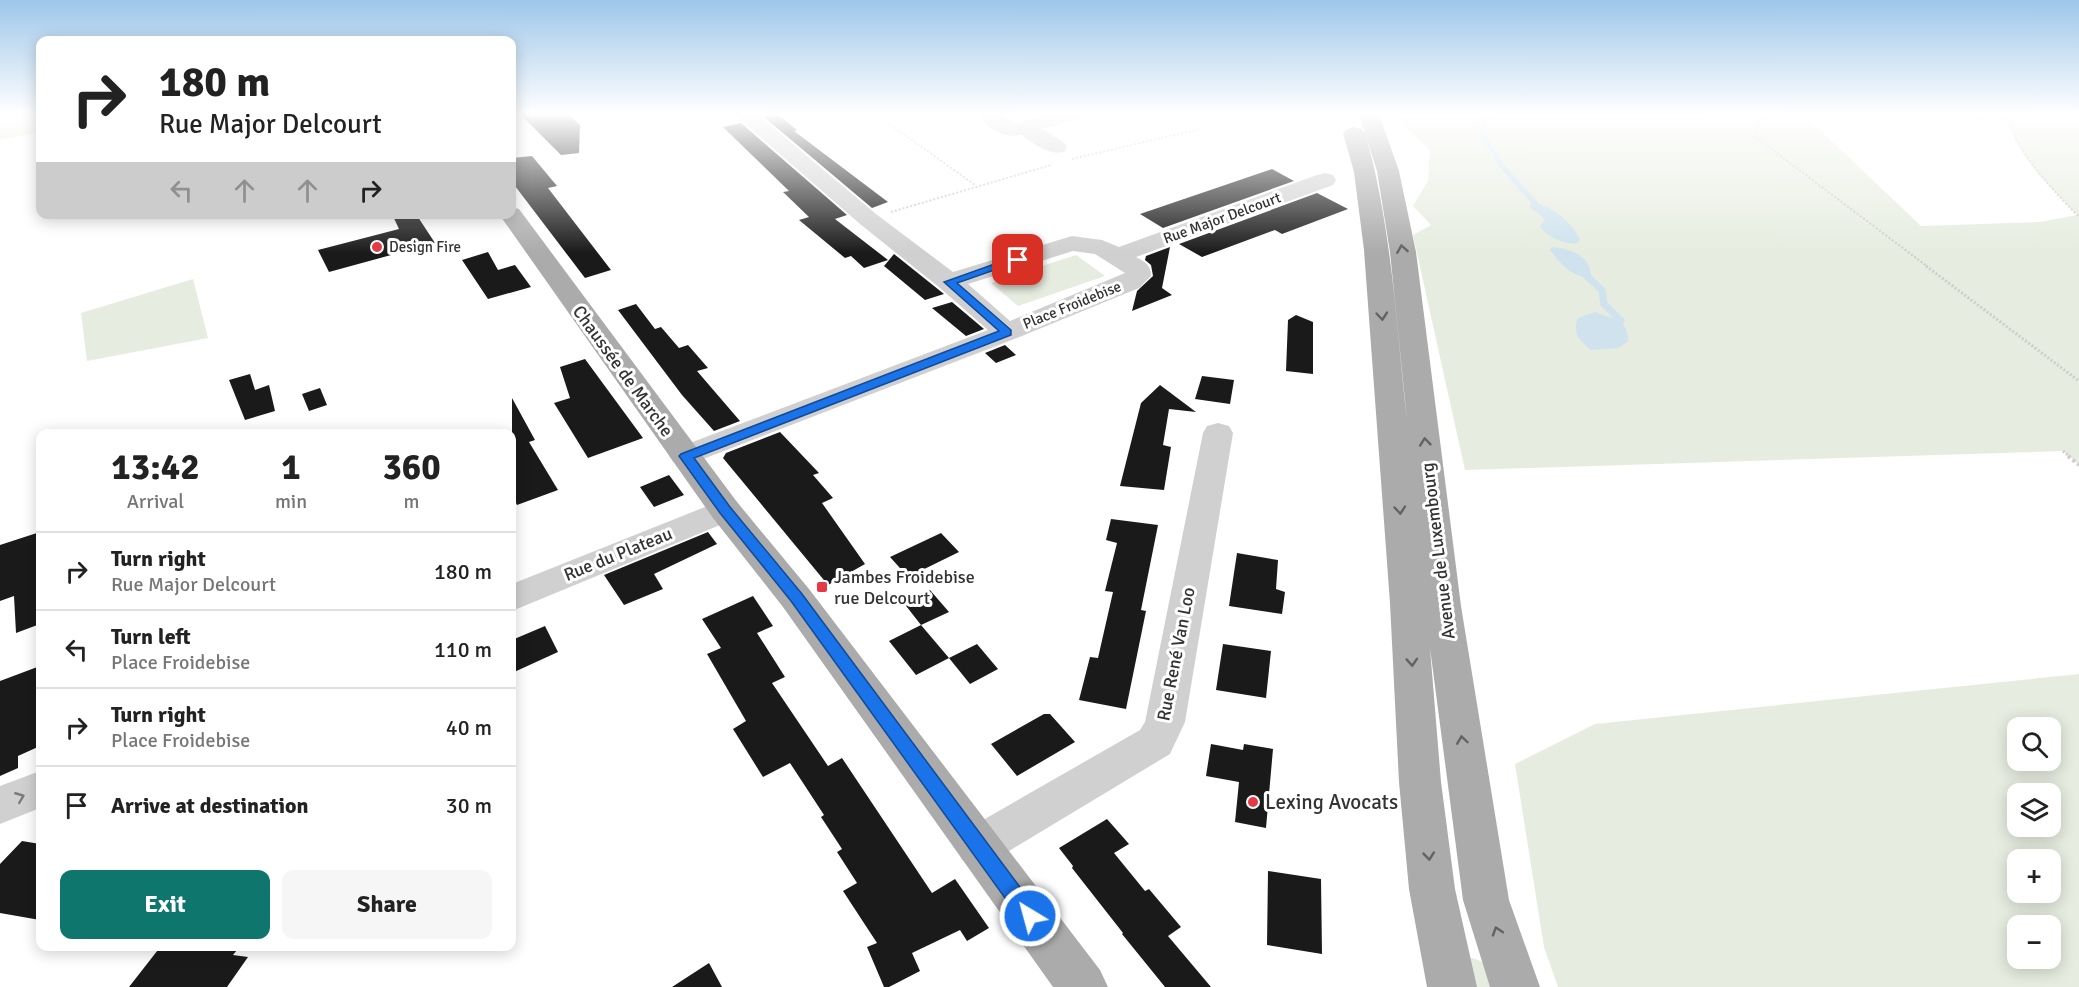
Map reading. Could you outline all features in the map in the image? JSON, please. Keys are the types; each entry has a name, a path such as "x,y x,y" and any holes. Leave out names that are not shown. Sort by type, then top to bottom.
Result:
{"main road":[{"name":"Avenue de Luxembourg","path":"1361,160 1376,250 1408,603 1420,782 1432,889 1452,987"},
{"name":"Avenue de Luxembourg","path":"1384,160 1402,252 1443,606 1486,900 1515,987"},
{"name":"Chaussée de Marche","path":"515,219 725,510 796,597 1083,987"}],"street":[{"path":"798,160 868,219 949,282"},
{"name":"Rue Major Delcourt","path":"1119,255 1325,180"},
{"name":"Place Froidebise","path":"1072,243 1102,247 1119,255 1138,269 1138,276 1130,282 1007,332 949,282 1072,243"},
{"path":"686,456 1007,332"},
{"name":"Rue René Van Loo","path":"978,846 1155,741 1165,722 1218,433"},
{"name":"Rue du Plateau","path":"516,596 725,510"},
{"path":"0,805 36,791"}],"path":[{"path":"939,160 975,186"},
{"path":"868,219 1051,160"},
{"path":"1787,160 2079,381"},
{"path":"2028,160 2079,217"},
{"path":"2063,451 2079,465"}],"shaded area":[{"path":"1429,160 1852,160 1921,226 2040,222 2077,215 2027,160 2079,160 2079,465 2063,451 1465,470 1413,235 1431,225 1413,206 1428,181"},
{"path":"1076,255 1105,276 1018,306 991,283"},
{"path":"193,279 208,338 87,361 81,313"},
{"path":"2079,674 2079,987 1558,987 1544,947 1515,764 1595,724"},
{"path":"1471,958 1484,964 1494,987 1467,987 1463,967"}],"water":[{"path":"1535,203 1549,208 1562,217 1573,228 1580,240 1576,244 1561,241 1547,234 1540,227 1545,219 1530,207 1530,204"},
{"path":"1552,247 1578,254 1587,263 1591,277 1573,273 1558,260 1550,250"},
{"path":"1595,312 1613,318 1622,324 1628,341 1618,348 1591,350 1580,340 1576,333 1576,324 1578,318"}],"building":[{"path":"516,160 535,160 557,186 548,188 611,270 585,278 516,187"},
{"path":"757,160 784,160 847,215 835,219 888,260 864,268 851,256 845,258 799,220 809,217 783,192 789,191"},
{"path":"815,160 832,160 888,202 872,208"},
{"path":"1272,169 1294,181 1163,228 1140,214"},
{"path":"1317,193 1348,209 1282,234 1275,230 1202,257 1179,244"},
{"name":"Design Fire","path":"394,219 419,219 435,243 329,272 318,250 399,229"},
{"path":"1170,247 1162,288 1172,295 1132,311 1137,291 1153,276 1151,265 1145,260 1146,256"},
{"path":"488,252 498,270 515,265 531,287 488,299 462,260"},
{"path":"894,254 944,294 925,300 884,266"},
{"path":"952,302 984,329 966,336 932,308"},
{"path":"636,304 655,329 661,327 679,348 688,345 708,368 697,371 740,421 714,431 682,395 618,310"},
{"path":"1296,315 1313,322 1313,374 1286,371 1288,320"},
{"path":"1005,345 1016,355 996,363 985,353"},
{"path":"585,359 643,438 588,458 554,403 570,398 560,367"},
{"path":"250,374 255,390 269,385 275,411 245,420 229,380"},
{"path":"1202,376 1234,380 1230,404 1195,399"},
{"path":"1160,385 1196,412 1169,409 1163,445 1171,447 1164,490 1120,486 1141,403"},
{"path":"320,388 327,405 309,411 302,394"},
{"path":"512,398 535,440 529,442 558,490 517,505 516,429 512,429"},
{"path":"780,432 819,473 813,475 833,498 822,503 865,564 828,585 723,458 726,453"},
{"path":"669,475 684,495 654,507 640,487"},
{"path":"1111,519 1158,525 1141,610 1146,611 1126,709 1079,700 1090,657 1098,658 1113,592 1105,591 1117,543 1106,540"},
{"path":"708,532 717,544 654,574 663,589 624,605 604,575"},
{"path":"36,533 36,626 16,633 14,596 0,601 0,545"},
{"path":"941,533 959,552 908,577 890,557"},
{"path":"1237,553 1278,560 1276,589 1285,592 1282,614 1229,606"},
{"path":"930,590 949,612 921,625 903,602"},
{"path":"753,596 773,626 757,633 785,677 772,683 828,766 842,758 932,893 955,879 989,928 967,941 960,930 912,953 920,971 889,987 884,987 867,947 877,943 843,891 857,883 837,852 842,849 821,817 824,815 790,763 763,777 733,729 746,721 707,654 721,648 702,619"},
{"path":"921,625 949,658 916,675 889,641"},
{"path":"545,626 558,652 516,671 516,638"},
{"path":"977,644 998,669 970,684 949,658"},
{"path":"1223,644 1271,651 1266,698 1216,690"},
{"path":"36,668 36,748 18,756 18,768 0,776 0,681"},
{"path":"1044,714 1050,714 1075,742 1017,776 991,744"},
{"name":"Lexing Avocats","path":"1211,744 1243,750 1244,744 1273,749 1266,828 1235,822 1239,782 1206,776"},
{"path":"1107,819 1129,844 1114,853 1145,891 1149,889 1181,927 1168,936 1211,987 1165,987 1122,934 1059,848"},
{"path":"22,841 36,843 36,919 0,913 0,864"},
{"path":"1268,871 1321,879 1322,954 1267,945"},
{"path":"157,951 236,951 233,955 248,957 227,987 129,987"},
{"path":"709,963 722,987 672,987"}],"waterway":[{"path":"1498,160 1540,209"},
{"path":"1581,271 1602,290 1604,304 1621,321"}],"place":[{"name":"Design Fire","path":"377,247"},
{"name":"Jambes Froidebise rue Delcourt","path":"822,587"},
{"name":"Lexing Avocats","path":"1253,802"}],"route":[{"path":"1018,260 949,282 1007,332 686,456 725,510 796,597 1030,916"}]}
